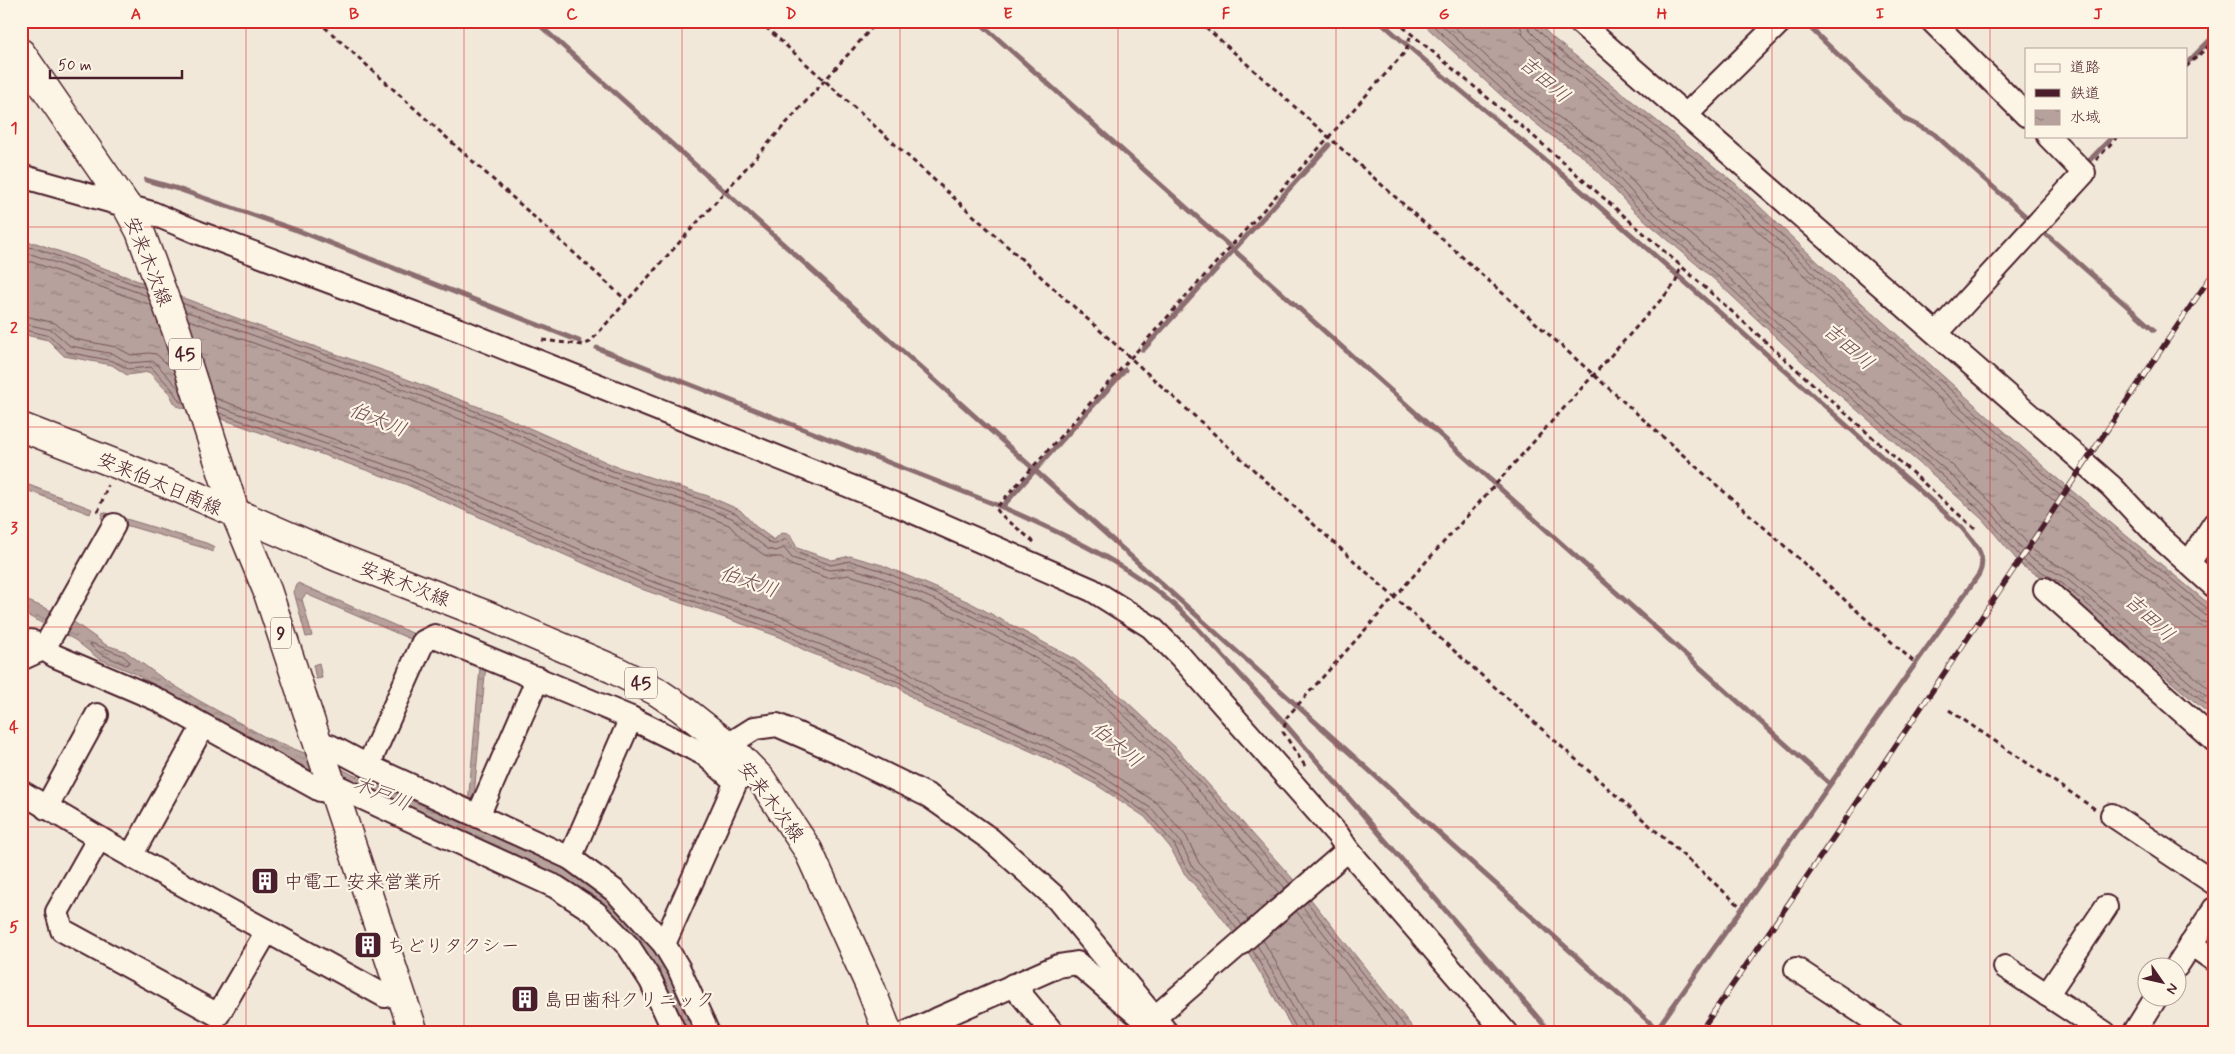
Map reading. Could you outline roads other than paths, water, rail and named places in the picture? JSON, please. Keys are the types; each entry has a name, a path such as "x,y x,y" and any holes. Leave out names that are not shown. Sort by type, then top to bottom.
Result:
{"main road":[{"name":"安来木次線","path":"21,53 126,205 140,232 177,332 226,479 236,515 337,557 489,616 613,669 656,691 728,745 743,775 761,779 808,850 869,984 888,1033"},
{"name":"安来伯太日南線","path":"21,427 178,488 236,515 267,590 330,785 414,1033"}],"street":[{"path":"1578,21 1687,114 2112,487 2155,532 2214,586"},
{"path":"1687,114 1781,21"},
{"path":"1932,21 2025,114"},
{"path":"1937,333 2084,173 2050,138"},
{"path":"21,176 152,213 197,232 462,331 884,499 1092,590 1151,627 1180,656 1338,835 1344,854 1506,1033"},
{"path":"107,517 69,605 35,649 156,699 320,790 330,785 556,887 596,913 629,947 651,982 675,1033"},
{"path":"2189,564 2214,524"},
{"path":"2045,589 2214,740"},
{"path":"368,766 423,642 435,636 631,718 743,775 664,944"},
{"path":"478,816 538,678"},
{"path":"46,808 97,716"},
{"path":"570,858 631,718"},
{"path":"728,745 755,728 777,725 839,752 929,796 990,839 1057,899 1161,1020"},
{"path":"131,856 198,735"},
{"path":"319,748 330,746 368,766 570,858 615,891 664,944 679,969 708,1033"},
{"path":"21,792 131,856 386,996 401,991"},
{"path":"2112,815 2214,883"},
{"path":"99,838 58,912 62,930 218,1015 267,930"},
{"path":"906,1033 1058,966 1077,963 1145,1021 1161,1020 1344,854"},
{"path":"2047,995 2106,907"},
{"path":"2183,956 2214,908"},
{"path":"2191,944 2214,960"},
{"path":"2005,967 2105,1033"},
{"path":"1796,970 1885,1030"},
{"path":"1013,985 1053,1033"},
{"path":"2134,1033 2151,1006"}],"water":[{"name":"吉田川","path":"1420,21 1536,21 1553,38 1736,184 1843,286 2054,476 2214,608 2214,718 2060,588 2022,566 1983,520 1823,381 1716,281 1633,210 1585,158 1549,134 1504,98"},
{"name":"伯太川","path":"21,242 36,243 282,335 396,375 500,415 615,466 708,496 740,510 755,526 774,540 781,533 790,534 797,548 832,560 850,556 882,565 969,602 1076,660 1123,698 1175,747 1309,897 1417,1033 1295,1033 1248,952 1213,906 1184,873 1170,847 1145,817 1095,784 1046,758 981,729 928,709 898,687 806,651 780,637 644,590 405,484 228,421 176,406 169,393 149,372 127,375 112,365 64,356 48,340 21,334"},
{"path":"21,482 92,509 90,514 21,488"},
{"path":"103,512 215,547 212,552 101,518"},
{"path":"298,583 419,636 417,642 306,594 302,599 312,636 306,637 294,592"},
{"path":"21,598 52,611 59,617 53,629 21,612"},
{"path":"71,620 106,645 125,651 162,678 198,700 267,738 319,759 325,778 309,772 134,673 99,659 75,640 56,630"},
{"path":"428,646 486,664 473,807 468,805 480,668"},
{"path":"319,663 322,678 316,679 313,665"},
{"name":"木戸川","path":"329,761 351,774 467,825 468,817 473,819 474,828 552,860 598,888 654,949 667,971 696,1033 682,1033 567,883 508,852 335,780"}],"waterway":[{"path":"535,21 1657,1029"},
{"path":"978,21 1830,784"},
{"path":"1380,21 1664,263 1962,528 1981,555 1982,561 1979,574 1654,1033"},
{"path":"1803,21 1906,120 1933,133 2031,221"},
{"path":"2188,62 2214,36"},
{"path":"2084,166 2111,138"},
{"path":"1143,350 1329,145"},
{"path":"146,180 178,189 302,232 579,341"},
{"path":"2040,229 2154,330"},
{"path":"597,348 1002,507 1103,555 1149,585 1191,621 1279,717 1551,1033"},
{"path":"1002,507 1125,370"}],"railway":[{"path":"1699,1033 1765,939 2214,272"}],"place":[{"name":"中電工 安来営業所","path":"265,881"},
{"name":"ちどりタクシー","path":"368,945"},
{"name":"島田歯科クリニック","path":"525,999"}]}
